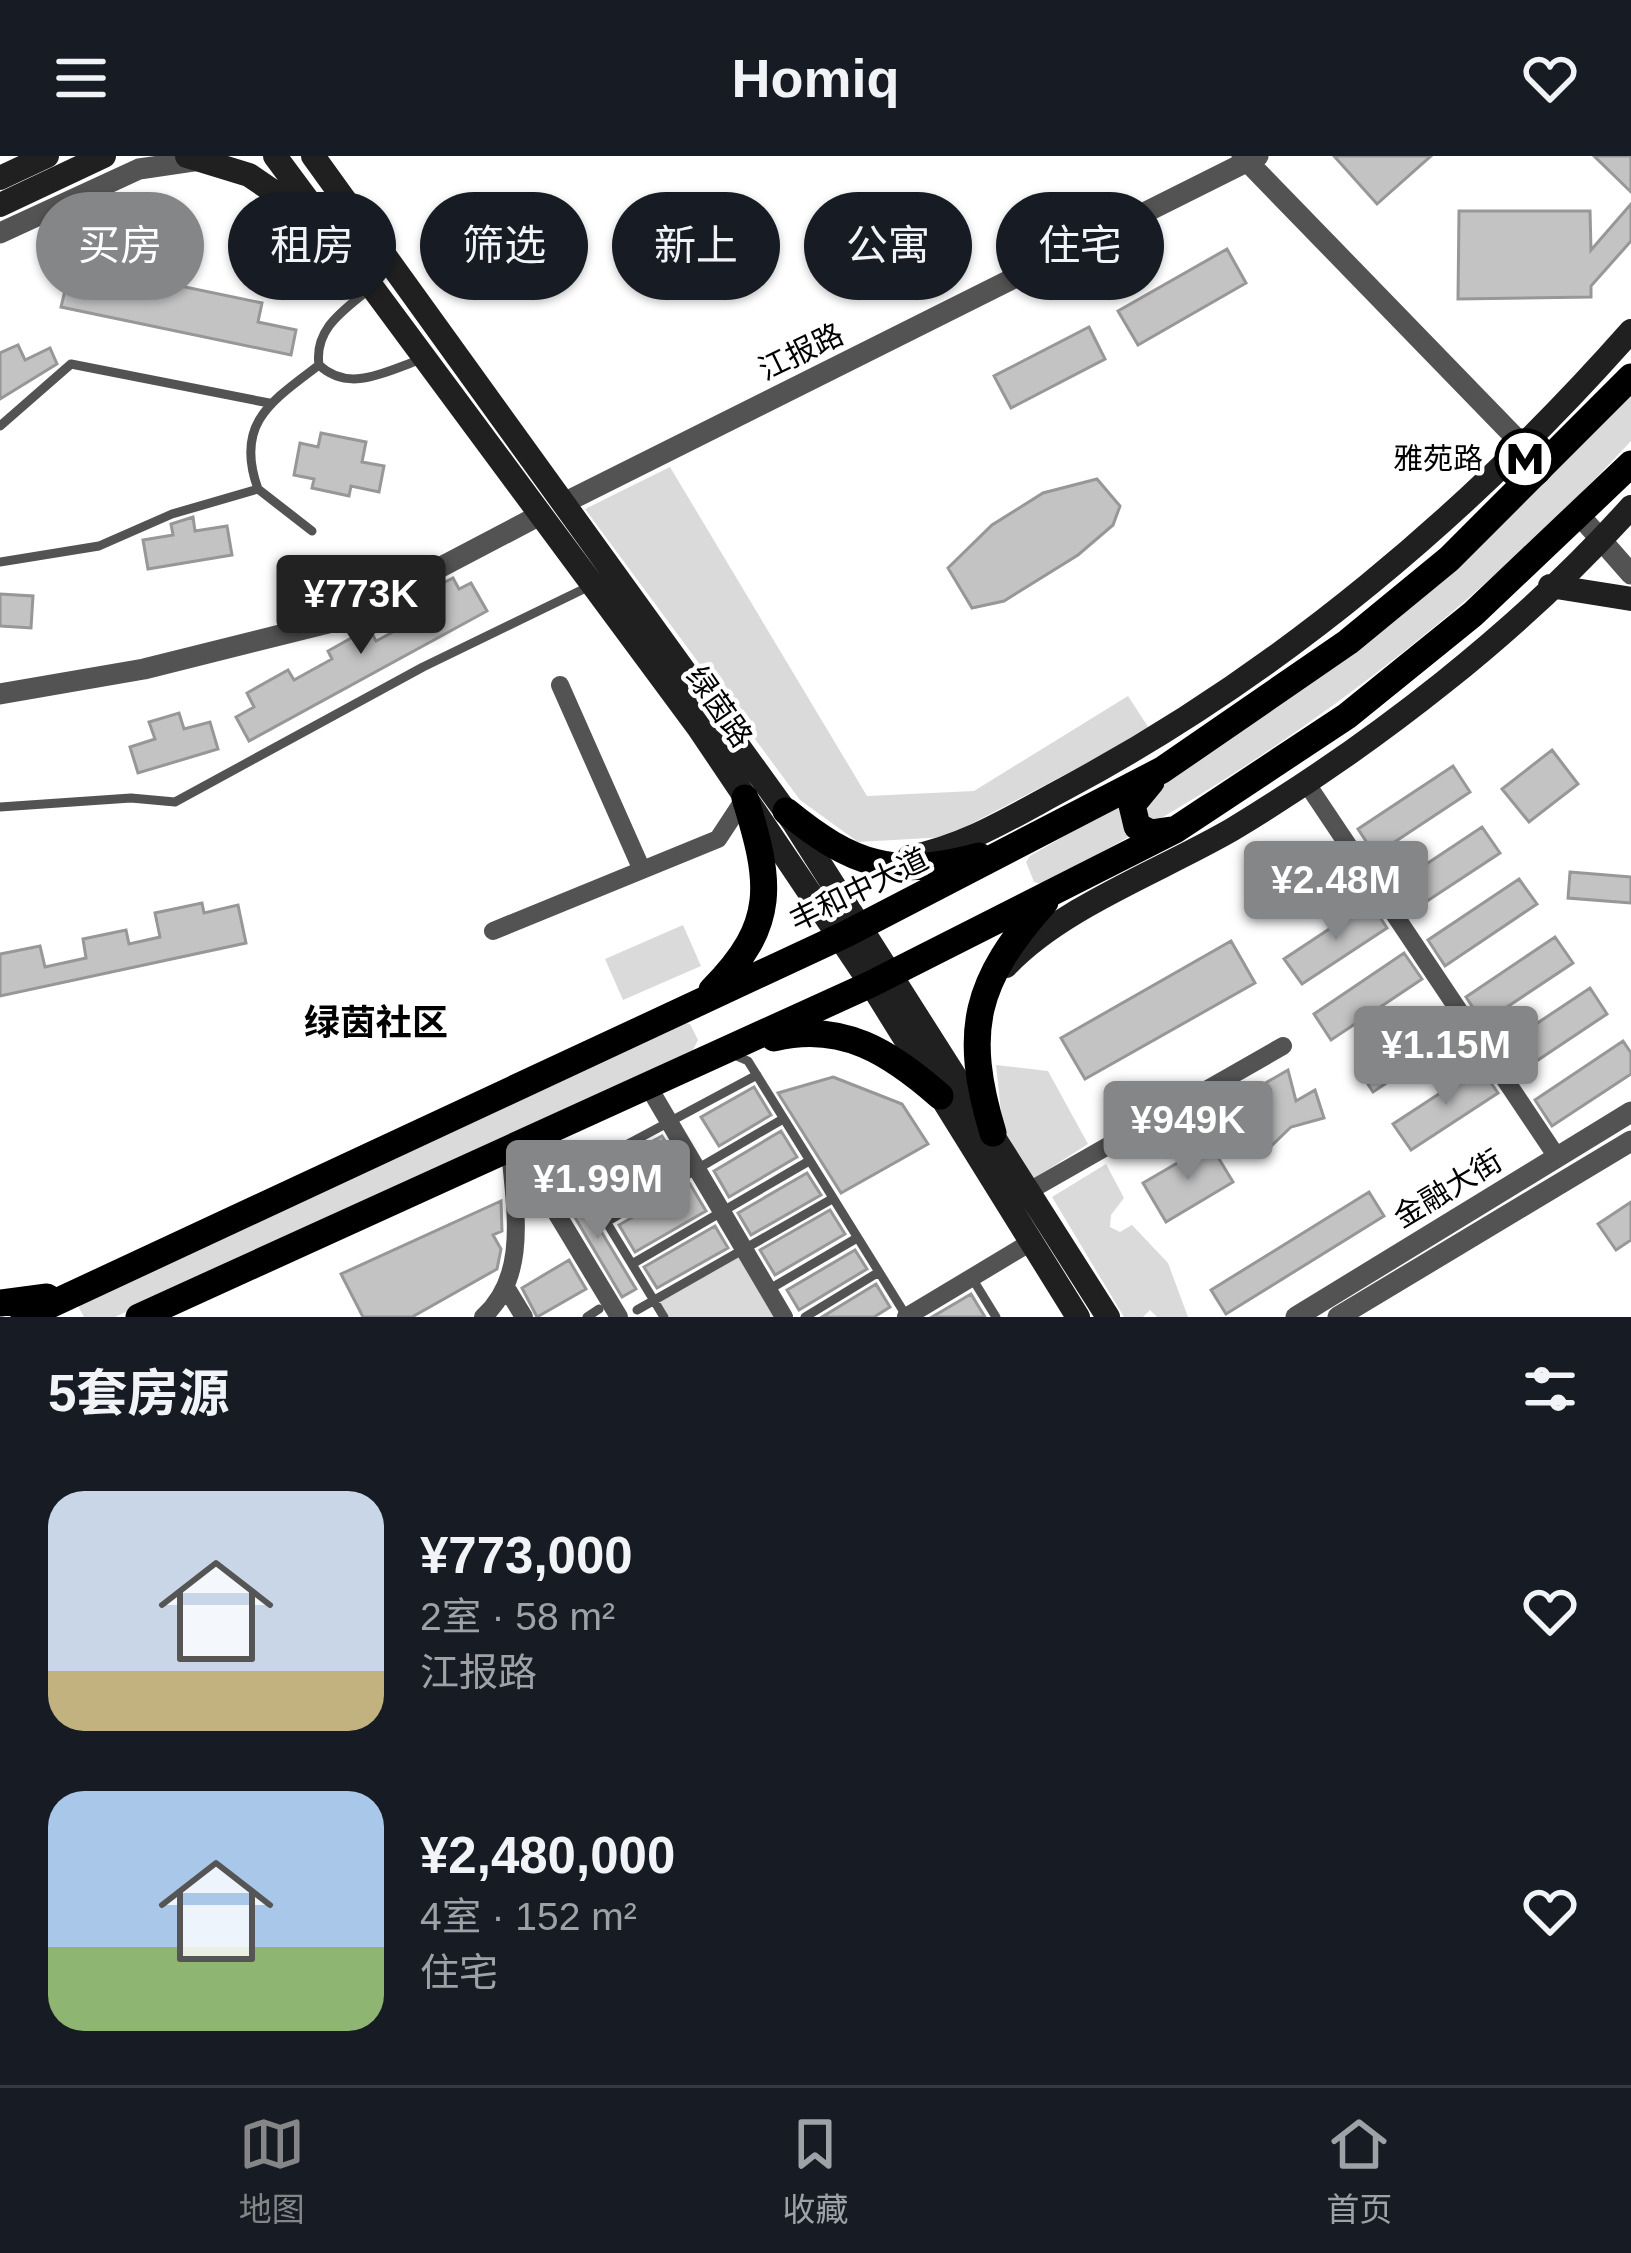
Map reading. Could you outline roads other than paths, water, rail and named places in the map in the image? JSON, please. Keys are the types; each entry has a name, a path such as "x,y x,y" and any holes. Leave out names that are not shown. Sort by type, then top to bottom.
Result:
{"main road":[{"path":"0,178 47,156"},
{"path":"0,205 107,156"},
{"name":"绿茵路","path":"274,156 300,192"},
{"name":"绿茵路","path":"313,156 339,192"},
{"path":"334,156 346,192"},
{"path":"198,158 249,176 272,192"},
{"name":"绿茵路","path":"396,276 552,509 592,585 746,798 851,932 993,1133 1108,1317"},
{"name":"绿茵路","path":"381,300 552,509 786,812 851,932"},
{"path":"877,864 957,846 1124,758 1330,615 1534,457 1631,331"},
{"name":"丰和中大道","path":"24,1317 851,932 1162,770 1348,642 1449,559 1534,457 1631,377"},
{"path":"139,1317 882,979 1175,830 1347,716 1581,517 1631,464"},
{"path":"984,989 1021,950 1230,830 1429,690 1602,539 1631,507"},
{"path":"1550,586 1631,598"},
{"path":"1162,770 1132,805 1137,826 1151,833 1175,830"},
{"path":"699,1003 743,959 759,930 766,895 762,854 746,798"},
{"path":"786,812 828,845 898,868 947,865 1029,842"},
{"path":"993,1133 978,1064 984,989 998,957 1054,891"},
{"name":"绿茵路","path":"882,979 940,1096 1078,1317"},
{"path":"724,1051 789,1034 828,1033 883,1051 940,1096"},
{"path":"0,1303 86,1288"}],"street":[{"path":"0,233 139,169 198,158"},
{"path":"1250,158 1534,457"},
{"name":"江报路","path":"0,694 144,669 340,620 1250,158"},
{"path":"1581,517 1631,574"},
{"path":"560,685 642,870"},
{"path":"1305,781 1557,1157"},
{"path":"493,931 718,839 746,798"},
{"path":"1029,1191 1283,1046"},
{"path":"648,1086 784,1317"},
{"name":"金融大街","path":"1296,1317 1631,1112"},
{"name":"金融大街","path":"1338,1317 1631,1141"},
{"path":"513,1147 628,1314"},
{"path":"483,1317 507,1289 513,1270 513,1147"},
{"path":"907,1317 1031,1242"},
{"path":"507,1289 524,1317"}],"lane":[{"path":"358,300 327,328 316,347 319,365 331,376 352,382 424,358"},
{"path":"0,426 37,388 71,364 269,404"},
{"path":"312,531 258,489 249,465 252,431 269,404 319,365"},
{"path":"0,562 99,546 172,514 258,489"},
{"path":"0,807 131,798 175,802 423,667 592,585"},
{"path":"724,1051 748,1060 907,1317"},
{"path":"514,1205 757,1076"},
{"path":"606,1222 783,1119"},
{"path":"632,1264 809,1161"},
{"path":"576,1172 664,1317"},
{"path":"628,1314 832,1198"},
{"path":"768,1290 857,1238"},
{"path":"805,1317 879,1272"},
{"path":"972,1278 996,1317"},
{"path":"587,1317 599,1309"}],"place":[{"name":"雅苑路","path":"1525,459"}],"district":[{"name":"绿茵社区","path":"376,1022"}]}
